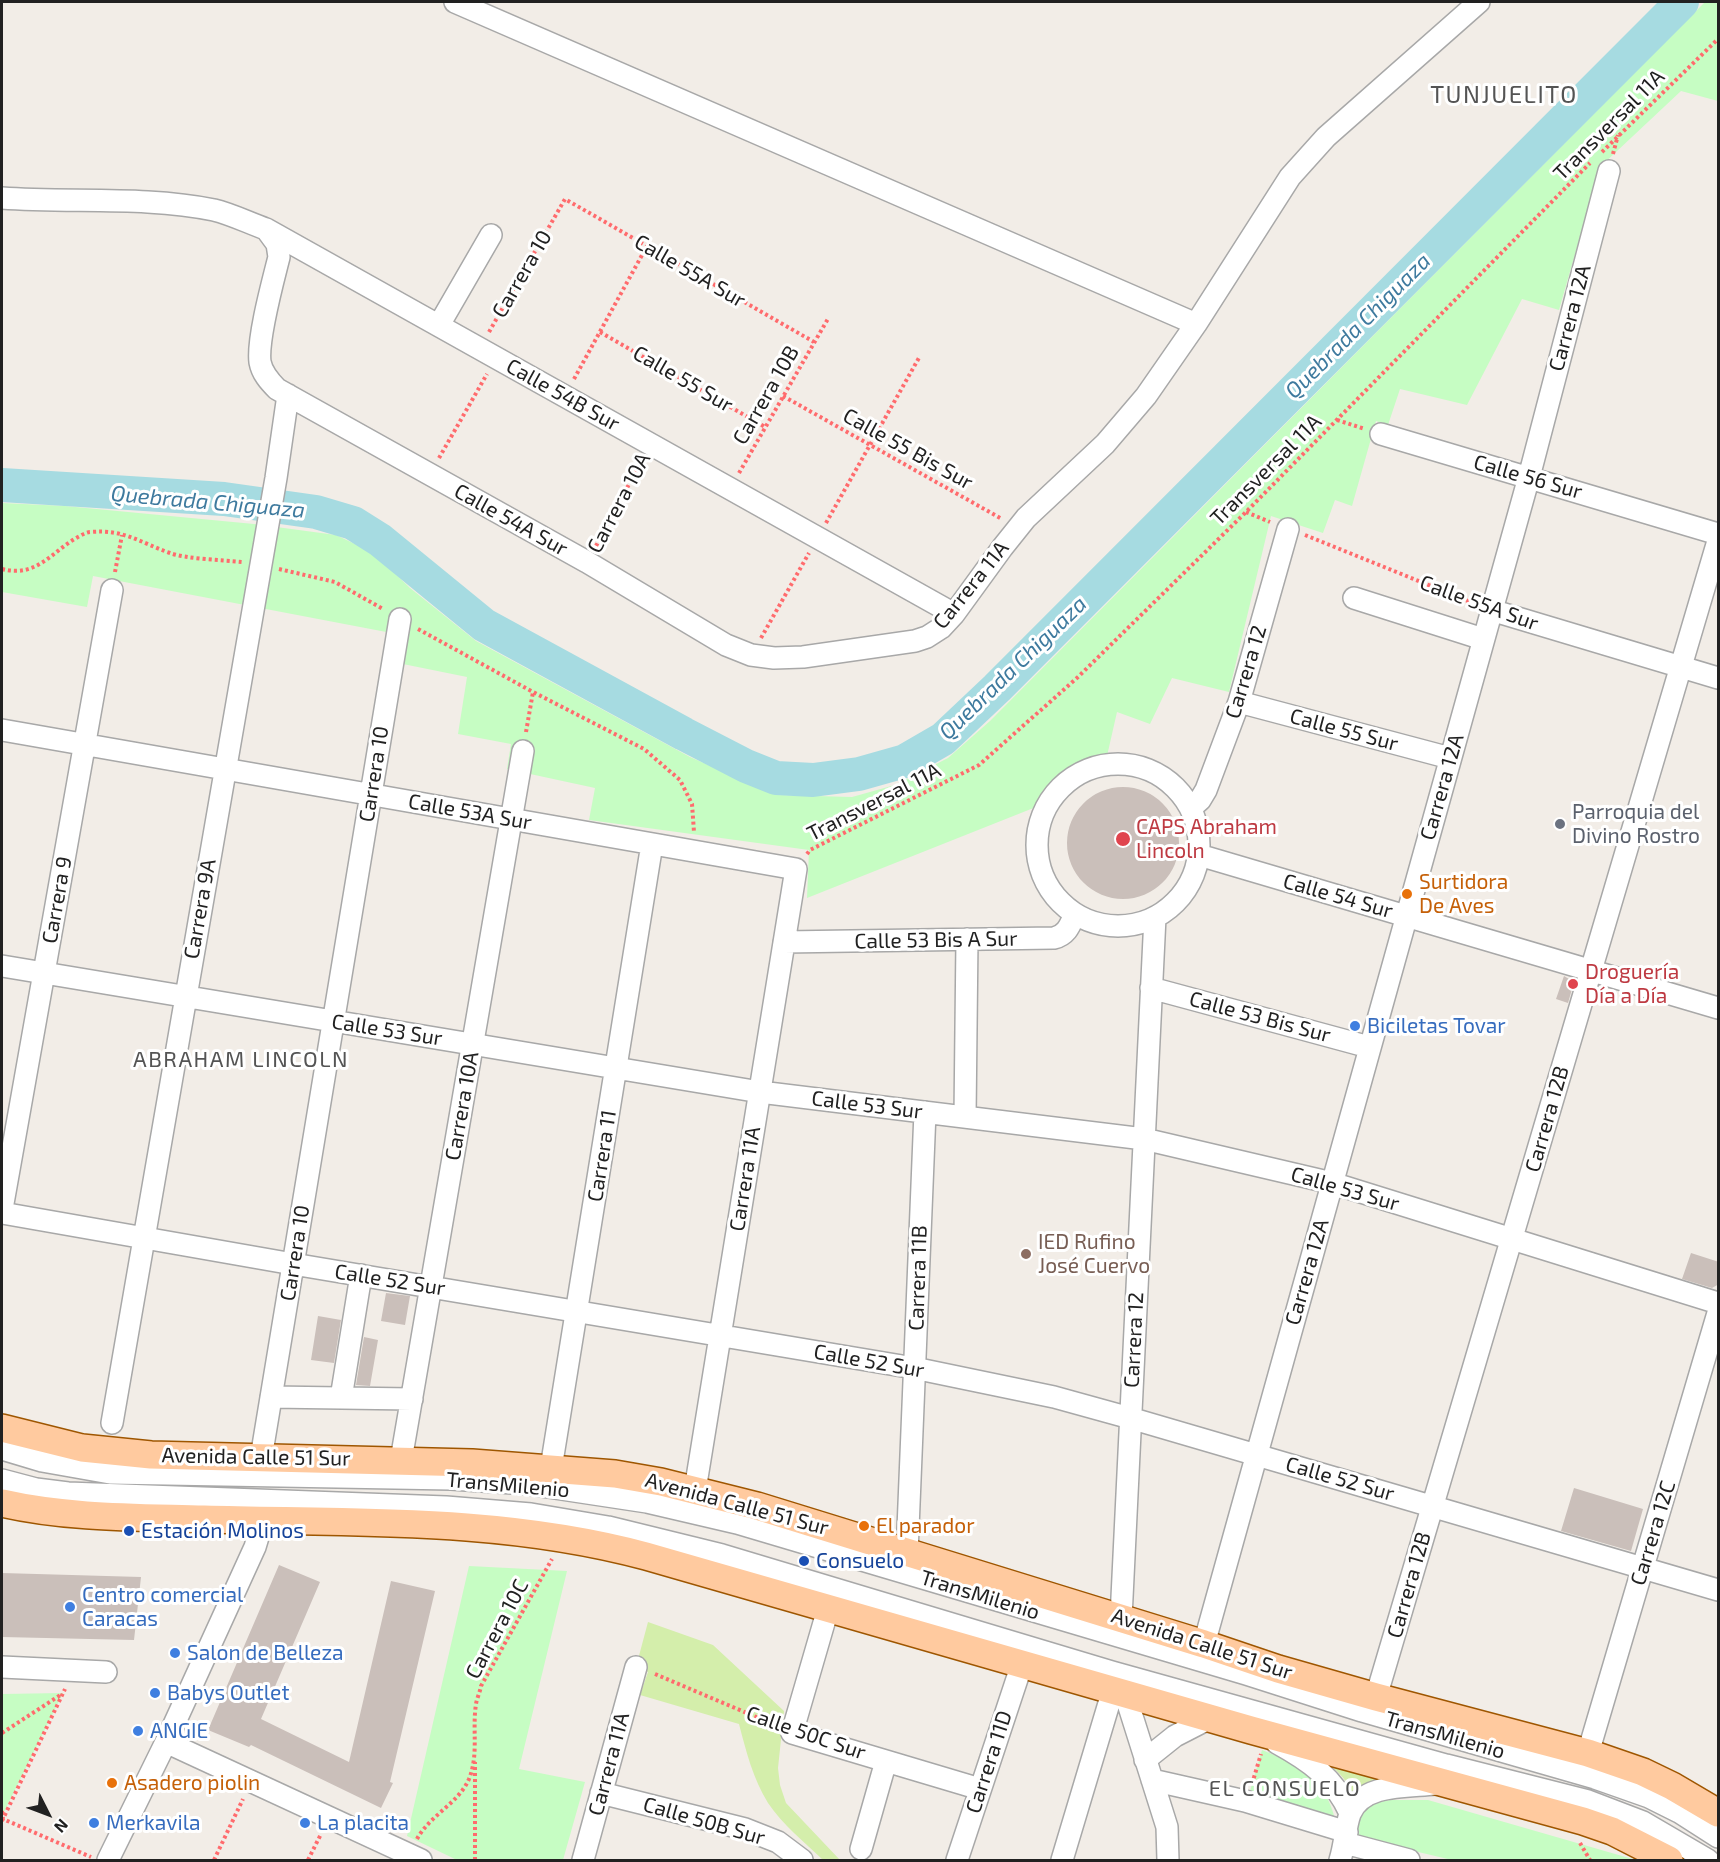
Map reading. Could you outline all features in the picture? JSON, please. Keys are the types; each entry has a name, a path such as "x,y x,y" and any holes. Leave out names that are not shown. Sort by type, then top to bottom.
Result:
{"main road":[{"name":"Avenida Calle 51 Sur","path":"2,1428 59,1443 99,1450 260,1467 401,1460 551,1468 615,1474 695,1490 757,1506 907,1552 1278,1669 1588,1753 1643,1772 1719,1814"},
{"path":"2,1503 49,1513 130,1517 260,1511 458,1526 564,1538 636,1553 1210,1718 1258,1734 1446,1783 1602,1828 1669,1860"}],"street":[{"path":"455,2 1196,324"},
{"name":"Carrera 11A","path":"802,657 915,641 941,628 1026,518 1105,444 1146,396 1196,324 1290,177 1326,137 1479,2"},
{"name":"Carrera 12A","path":"1204,1644 1529,477 1609,171"},
{"name":"Calle 54B Sur","path":"2,198 45,201 154,202 215,210 266,229 954,614"},
{"name":"Calle 54A Sur","path":"266,229 277,244 279,257 261,340 260,360 262,370 277,389 587,562 726,645 751,655 774,658 802,657"},
{"path":"439,325 491,235"},
{"name":"Carrera 9A","path":"112,1423 288,395"},
{"name":"Calle 56 Sur","path":"1382,434 1719,534"},
{"name":"Carrera 12","path":"1191,808 1206,790 1239,702 1288,529"},
{"name":"Carrera 12B","path":"1376,1697 1719,541"},
{"name":"Carrera 9","path":"2,1211 112,590"},
{"path":"1354,598 1483,639"},
{"name":"Calle 55A Sur","path":"1491,610 1719,678"},
{"name":"Carrera 10","path":"101,1860 165,1742 255,1547 260,1511 260,1467 400,618"},
{"name":"Calle 55 Sur","path":"1239,702 1450,758"},
{"name":"Calle 53A Sur","path":"2,730 796,869"},
{"name":"Carrera 10A","path":"401,1460 523,751"},
{"path":"1117,763 1139,766 1161,775 1178,789 1191,808 1197,823 1199,855 1188,885 1168,908 1155,917 1139,923 1114,925 1090,921 1075,914 1058,899 1045,880 1038,858 1038,835 1044,813 1056,793 1073,777 1094,767 1117,763"},
{"name":"Carrera 11","path":"551,1468 652,844"},
{"name":"Calle 54 Sur","path":"1199,855 1719,1008"},
{"name":"Carrera 11A","path":"695,1490 796,869"},
{"name":"Calle 53 Bis A Sur","path":"784,942 1059,937 1067,931 1075,914"},
{"name":"Carrera 12","path":"1121,1618 1155,917"},
{"path":"965,1117 967,939"},
{"name":"Calle 53 Sur","path":"2,966 760,1092 1144,1139 1332,1183 1719,1303"},
{"name":"Calle 53 Bis Sur","path":"1151,988 1369,1047"},
{"name":"Carrera 11B","path":"907,1552 925,1112"},
{"name":"Calle 52 Sur","path":"2,1211 293,1264 914,1368 1031,1392 1130,1418 1719,1590"},
{"path":"341,1398 361,1275"},
{"name":"Carrera 12C","path":"1588,1753 1719,1313"},
{"path":"271,1397 412,1399"},
{"name":"TransMilenio","path":"2,1449 42,1461 110,1473 260,1467 528,1484 606,1494 693,1512 1122,1637 1446,1736 1595,1778 1649,1797 1679,1812 1719,1837"},
{"name":"TransMilenio","path":"2,1480 36,1489 68,1493 260,1511 446,1507 531,1514 608,1527 722,1555 1112,1672 1446,1765 1588,1801 1643,1822 1708,1860"},
{"path":"792,1733 828,1609"},
{"name":"Carrera 11D","path":"957,1860 1022,1664"},
{"name":"Carrera 11A","path":"583,1860 636,1666"},
{"path":"2,1667 106,1672"},
{"path":"1119,1692 1167,1827 1168,1860"},
{"path":"1062,1860 1119,1692"},
{"path":"1145,1760 1175,1736 1210,1718"},
{"name":"Calle 50C Sur","path":"792,1733 980,1789"},
{"path":"1258,1734 1294,1753 1326,1776 1337,1787 1346,1837"},
{"path":"165,1742 415,1857"},
{"path":"861,1849 886,1761"},
{"path":"1152,1780 1245,1801 1409,1860"},
{"path":"1346,1837 1364,1796 1373,1792 1446,1783"},
{"name":"Calle 50B Sur","path":"601,1792 745,1829 778,1842 802,1860"}],"path":[{"name":"Transversal 11A","path":"796,869 810,850 979,765 1077,677 1246,512 1619,134 1719,39"},
{"name":"Calle 55A Sur","path":"565,199 814,342"},
{"name":"Carrera 10","path":"429,474 565,199"},
{"path":"565,396 647,246"},
{"name":"Carrera 10B","path":"730,488 829,317"},
{"name":"Calle 55 Sur","path":"600,332 765,427"},
{"path":"751,655 920,356"},
{"name":"Calle 55 Bis Sur","path":"783,396 1018,528"},
{"path":"1337,420 1382,434"},
{"name":"Carrera 10A","path":"587,562 651,444"},
{"name":"Calle 55A Sur","path":"1246,512 1491,610"},
{"path":"112,590 122,534"},
{"path":"523,751 533,692"},
{"name":"Carrera 10C","path":"415,1857 424,1827 460,1794 468,1780 476,1755 476,1705 482,1686 564,1538"},
{"name":"Calle 50C Sur","path":"636,1666 792,1733"},
{"path":"2,1820 74,1670"},
{"path":"2,1733 63,1694"},
{"path":"1245,1801 1258,1734"},
{"path":"475,1860 476,1755"},
{"path":"214,1860 252,1782"},
{"path":"2,1811 2,1820"},
{"path":"309,1860 329,1818"},
{"path":"2,1820 101,1860"}],"green space":[{"path":"1705,2 1718,2 1718,101 1681,91 1600,167 1559,310 1522,299 1467,405 1400,389 1388,425 1376,421 1352,506 1335,500 1323,533 1271,516 1229,692 1172,678 1150,724 1117,712 1107,756 1065,773 1050,787 1036,807 807,898 809,850 589,820 595,788 507,769 511,744 458,734 467,677 398,663 402,635 93,576 87,607 2,592 2,503 65,506 254,524 336,535 374,553 410,588 476,641 690,757 778,795 852,797 895,785 948,758 990,721"},
{"path":"469,1566 567,1571 519,1769 585,1782 563,1860 457,1860 407,1836"},
{"path":"648,1622 713,1645 784,1711 778,1768 780,1785 786,1803 840,1860 823,1860 780,1819 768,1803 754,1775 739,1724 640,1695 648,1672 636,1667"},
{"path":"63,1693 2,1816 2,1694"},
{"path":"1262,1750 1288,1761 1309,1775 1325,1793 1335,1819 1248,1798"},
{"path":"1319,1757 1383,1779 1371,1783 1353,1797 1344,1779"},
{"path":"1390,1800 1428,1800 1636,1860 1452,1860 1355,1837 1364,1810 1373,1804"}],"building":[{"name":"CAPS Abraham Lincoln","path":"1123,787 1145,791 1163,803 1175,821 1179,843 1175,865 1163,883 1145,895 1123,899 1101,895 1083,883 1071,865 1067,843 1071,821 1083,803 1101,791"},
{"path":"1564,976 1574,982 1568,1003 1556,999"},
{"path":"1691,1253 1719,1262 1719,1284 1712,1288 1682,1279"},
{"path":"386,1293 410,1296 405,1325 381,1321"},
{"path":"318,1316 341,1320 334,1363 311,1360"},
{"path":"364,1337 378,1340 370,1386 356,1385"},
{"path":"1574,1488 1643,1509 1631,1551 1561,1531"},
{"path":"279,1565 320,1582 261,1719 349,1762 391,1581 435,1591 390,1782 393,1783 381,1808 251,1745 249,1747 208,1730"},
{"name":"Centro comercial Caracas","path":"2,1573 141,1577 134,1640 2,1637"}],"waterway":[{"name":"Quebrada Chiguaza","path":"2,485 224,499 316,512 353,523 380,540 484,625 746,766 776,778 813,780 859,774 905,761 943,739 997,688 1682,2"}],"place":[{"name":"Parroquia del Divino Rostro","path":"1560,824"},
{"name":"CAPS Abraham Lincoln","path":"1123,839"},
{"name":"Surtidora De Aves","path":"1407,894"},
{"name":"Droguería Día a Día","path":"1573,984"},
{"name":"Biciletas Tovar","path":"1355,1026"},
{"name":"IED Rufino José Cuervo","path":"1026,1254"},
{"name":"El parador","path":"864,1526"},
{"name":"Estación Molinos","path":"129,1531"},
{"name":"Consuelo","path":"804,1561"},
{"name":"Centro comercial Caracas","path":"70,1607"},
{"name":"Salon de Belleza","path":"175,1653"},
{"name":"Babys Outlet","path":"155,1693"},
{"name":"ANGIE","path":"138,1731"},
{"name":"Asadero piolin","path":"112,1783"},
{"name":"Merkavila","path":"94,1823"},
{"name":"La placita","path":"305,1823"}],"district":[{"name":"TUNJUELITO","path":"1504,95"},
{"name":"ABRAHAM LINCOLN","path":"241,1060"},
{"name":"EL CONSUELO","path":"1285,1789"}]}
